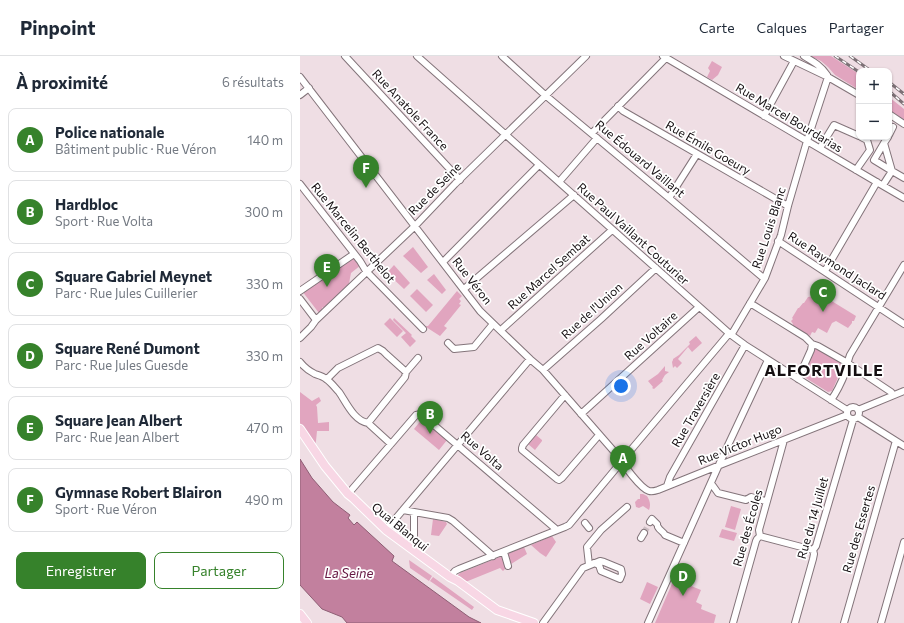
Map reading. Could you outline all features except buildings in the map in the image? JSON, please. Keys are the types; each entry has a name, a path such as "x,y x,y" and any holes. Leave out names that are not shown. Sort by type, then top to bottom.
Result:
{"main road":[{"name":"Quai Blanqui","path":"300,429 332,476 348,494 386,530 447,575"},
{"name":"Quai Blanqui","path":"300,434 324,470 332,476"},
{"name":"Quai Blanqui","path":"348,494 350,500 384,532 422,561 458,582 497,610 531,622"},
{"path":"300,614 307,623"}],"street":[{"name":"Rue Anatole France","path":"345,56 460,180"},
{"name":"Rue Paul Vaillant Couturier","path":"416,56 730,334 847,412"},
{"name":"Rue Édouard Vaillant","path":"502,56 545,95 765,278"},
{"name":"Rue de Seine","path":"300,338 316,320 415,226 545,95 586,56"},
{"path":"784,56 828,76 856,93"},
{"path":"804,56 818,64 828,76"},
{"path":"559,182 618,106 664,57"},
{"name":"Rue Marcel Bourdarias","path":"664,57 904,198"},
{"path":"764,116 794,61"},
{"name":"Rue Louis Blanc","path":"447,575 569,525 686,384 727,336 733,332 765,278 778,241 807,141 828,76"},
{"name":"Rue Véron","path":"300,77 480,310 543,370 618,456 642,486"},
{"path":"300,95 309,88"},
{"name":"Rue Émile Goeury","path":"618,106 623,111 788,206"},
{"path":"892,116 904,124"},
{"path":"820,148 834,125 856,134"},
{"path":"856,170 870,150 867,140"},
{"path":"886,140 874,160 904,178"},
{"path":"884,143 892,171"},
{"path":"669,198 697,154"},
{"path":"443,262 540,165"},
{"path":"825,271 880,184 892,171"},
{"name":"Rue Marcelin Berthelot","path":"300,184 366,271 423,329"},
{"path":"464,289 574,196"},
{"name":"Rue Marcel Sembat","path":"501,330 612,230"},
{"name":"Rue Raymond Jaclard","path":"778,241 904,324"},
{"path":"300,291 354,254"},
{"path":"831,400 846,369 850,355 904,265"},
{"name":"Rue de l'Union","path":"543,370 656,268"},
{"path":"300,299 316,320"},
{"path":"750,304 805,337 812,344 847,363 891,392 893,395"},
{"name":"Rue Voltaire","path":"581,414 699,307"},
{"path":"448,344 454,349 474,347 494,324"},
{"path":"798,379 811,350 812,344"},
{"name":"Rue Traversière","path":"667,486 670,476 745,345"},
{"path":"327,379 338,368 378,348 406,372"},
{"path":"368,423 405,377 406,372 418,358"},
{"path":"386,530 530,359"},
{"path":"648,623 768,360"},
{"path":"300,362 313,373 327,379 354,414 364,423 368,423 391,444"},
{"path":"858,410 904,391"},
{"path":"565,395 523,445 522,450 559,480 599,435"},
{"path":"858,410 854,407 850,408 847,412 849,418 856,418 904,446"},
{"path":"856,418 859,413 858,410"},
{"name":"Rue Victor Hugo","path":"642,486 651,491 658,490 784,440 847,412"},
{"name":"Rue Volta","path":"348,494 416,415 421,414 557,530"},
{"name":"Rue du 14 Juillet","path":"795,623 813,559 814,554 812,550 816,546 856,418"},
{"name":"Rue des Écoles","path":"733,623 756,541 760,536 759,530 784,440"},
{"name":"Rue des Essertes","path":"844,623 896,441"},
{"path":"713,486 718,493"},
{"path":"710,493 718,493 746,500 751,497 765,501"},
{"path":"592,564 587,547 590,530 601,530 628,508"},
{"path":"403,510 448,518 493,556"},
{"path":"414,512 414,550"},
{"path":"650,522 652,519 659,530 665,535 684,543"},
{"path":"760,536 812,550"},
{"path":"881,623 904,542"},
{"path":"504,552 508,566"},
{"path":"543,623 583,568 592,564 600,561 621,569 622,574 620,578 601,571 598,565 592,564"}],"shaded area":[{"path":"810,56 831,56 856,72 856,88 835,75 821,61"},
{"path":"712,61 722,67 718,75 712,80 707,77 710,71 708,68"},
{"path":"892,99 904,109 904,120 892,112"},
{"path":"413,247 428,267 421,273 403,256"},
{"path":"351,257 360,266 351,273 349,284 324,309 323,307 323,310 319,313 302,291"},
{"path":"394,265 410,283 404,289 387,273"},
{"path":"434,274 446,290 442,294 427,280"},
{"path":"417,289 433,305 426,312 410,296"},
{"path":"457,291 462,296 459,299 461,301 459,304 461,305 444,326 447,328 440,336 426,326 428,326"},
{"path":"815,296 816,303 823,303 824,298 830,300 856,316 854,321 852,321 848,328 836,321 832,323 827,333 818,328 815,333 812,332 810,336 793,326 791,321 798,308 808,297"},
{"path":"390,318 403,331 397,337 384,324"},
{"path":"394,318 412,335 411,336 416,341 410,347 401,337 406,333 393,320"},
{"path":"696,336 702,343 692,352 688,347 678,359 682,363 677,368 675,366 673,368 673,359 690,344 689,342"},
{"path":"815,348 844,364 832,391 828,392 804,377"},
{"path":"665,366 665,371 669,372 665,375 662,380 663,381 654,389 652,388 653,387 648,381 658,374"},
{"path":"300,392 312,401 319,397 321,401 316,405 318,423 329,422 329,431 317,431 315,445 300,423"},
{"path":"422,419 447,440 439,450 414,429"},
{"path":"536,435 542,441 535,450 528,444"},
{"path":"640,494 647,496 650,503 649,510 643,506 639,508 636,507 635,502 640,499"},
{"path":"731,506 741,509 735,530 725,527"},
{"path":"433,519 446,522 447,524 439,536 431,535"},
{"path":"722,529 737,533 734,541 719,537"},
{"path":"552,536 556,542 546,557 531,545"},
{"path":"524,547 527,554 503,571 500,568 463,583 458,576 460,573"},
{"path":"409,560 432,576 429,581 410,568"},
{"path":"433,577 474,607 472,610 430,581"},
{"path":"674,579 701,590 696,602 702,605 701,609 716,615 714,623 655,623"},
{"path":"647,582 658,587 650,604 640,599"}],"water":[{"name":"La Seine","path":"300,459 312,478 333,502 350,515 348,518 354,525 357,522 394,556 392,561 469,617 481,623 347,623 342,617 322,609 300,585"}],"tunnel":[{"path":"644,533 650,522"}],"railway":[{"path":"835,56 856,70"},
{"path":"850,56 867,68"},
{"path":"892,84 904,94"},
{"path":"892,94 904,104"}],"place":[{"name":"Gymnase Robert Blairon","path":"366,188"},
{"name":"Square Jean Albert","path":"327,287"},
{"name":"Square Gabriel Meynet","path":"823,312"},
{"name":"Hardbloc","path":"430,434"},
{"name":"Police nationale","path":"623,478"},
{"name":"Square René Dumont","path":"683,596"}],"district":[{"name":"ALFORTVILLE","path":"824,370"}]}
